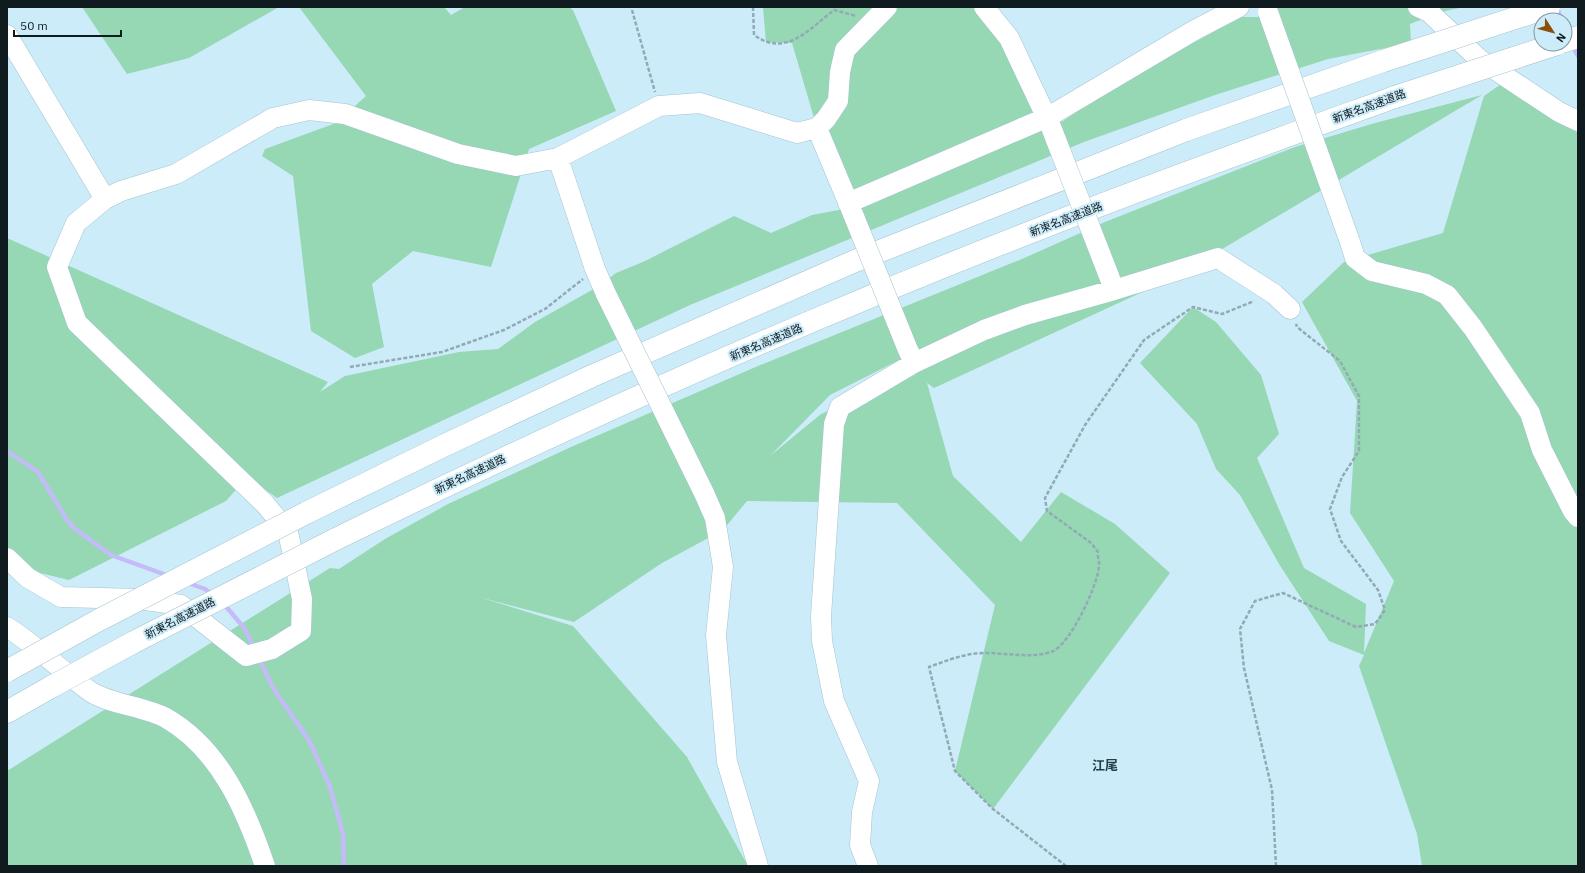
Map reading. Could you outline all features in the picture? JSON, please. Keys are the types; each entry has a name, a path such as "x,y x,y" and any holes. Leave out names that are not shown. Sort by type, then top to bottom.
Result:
{"highway":[{"path":"7,671 99,620 306,513 443,446 592,376 855,260 1186,130 1383,61 1549,7"},
{"name":"新東名高速道路","path":"7,712 134,642 334,540 458,479 735,355 1031,232 1395,96 1533,51"}],"street":[{"path":"984,7 1009,38 1049,122 1112,283"},
{"path":"851,209 1049,122 1192,31 1239,7"},
{"path":"1418,7 1429,12 1479,58 1559,112 1578,121"},
{"path":"1266,10 1356,258 1372,271 1426,284 1447,295 1473,328 1530,413 1542,450 1573,511 1578,516"},
{"path":"7,558 28,578 61,597 139,598 180,605 246,656 272,649 300,631 302,599 288,532 265,504 77,323 57,266 76,223 104,199 121,191 176,174 273,118 308,110 345,114 458,154 516,166 558,158 659,106 700,103 797,133 817,128 826,119 838,101 840,72 845,50 880,14"},
{"path":"7,35 104,199"},
{"path":"817,128 911,356"},
{"path":"558,158 595,269 715,518 723,567 716,635 727,762 758,866"},
{"path":"868,866 860,845 862,812 869,781 834,701 822,641 822,601 834,424 840,407 911,356 1112,283 1218,258 1274,294 1290,309"},
{"path":"7,627 93,693 165,718 201,746 226,777 244,812 265,866"}],"path":[{"path":"753,7 754,35 762,41 773,44 792,42 834,10 880,14"},
{"path":"632,10 659,106"},
{"path":"350,367 442,352 504,330 545,309 595,269"},
{"path":"1066,866 993,809 955,771 946,740 929,667 973,654 1030,654 1052,652 1065,643 1072,633 1090,594 1099,566 1097,558 1098,552 1091,543 1047,511 1045,498 1085,425 1144,340 1193,307 1222,314 1274,294"},
{"path":"1276,866 1272,790 1244,668 1240,629 1255,601 1283,593 1356,627 1375,624 1385,610 1378,590 1341,541 1330,509 1342,477 1359,451 1359,396 1340,361 1298,327 1290,309"}],"green space":[{"path":"82,7 279,7 189,58 127,74"},
{"path":"299,7 444,7 451,15 465,7 569,7 573,10 616,111 529,149 491,267 413,251 372,284 384,347 355,358 311,331 293,176 262,156 265,149 336,123 366,96"},
{"path":"763,7 978,7 1043,113 848,203 817,128 792,43 766,42"},
{"path":"1274,7 1464,7 1441,12 1410,24 1411,43 1328,59 1215,95 1084,142 690,305 277,498 247,477 226,501 69,580 7,565 7,238 328,382 320,392 345,376 459,352 498,349 535,322 599,286 616,273 643,262 734,216 771,233 812,215 870,204 1063,121 1125,80 1241,17 1278,17"},
{"path":"1504,82 1578,133 1578,866 1422,866 1417,834 1359,666 1364,655 1329,641 1279,564 1240,495 1216,469 1197,424 1140,363 1193,307 1216,322 1261,375 1279,434 1257,458 1304,568 1366,604 1364,653 1394,581 1350,513 1357,401 1302,302 1344,262 1443,233 1484,96"},
{"path":"1482,95 1175,277 934,388 927,383 953,476 1021,542 1061,492 1115,524 1170,573 993,809 955,771 995,605 897,503 747,501 723,530 662,563 574,622 479,597 573,626 687,757 748,866 7,866 7,771 330,568 339,569 385,539 448,504 571,447 758,366 1022,259 1105,222 1295,147 1375,123","holes":["897,361 915,375 821,414 770,456 830,395"]}],"waterway":[{"path":"1557,7 1559,12"},
{"path":"1573,47 1578,56"},
{"path":"7,451 38,472 67,520 75,529 111,555 169,576"},
{"path":"188,583 205,589 213,595"},
{"path":"223,603 245,629 254,648"},
{"path":"259,658 273,688 310,742 330,787 343,834 344,866"}],"district":[{"name":"江尾","path":"1105,765"}]}
